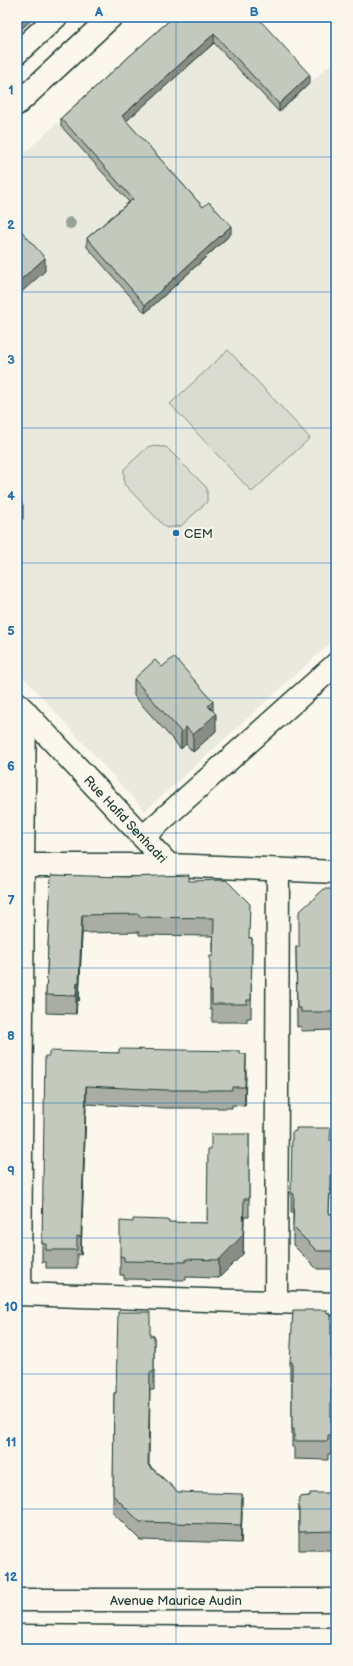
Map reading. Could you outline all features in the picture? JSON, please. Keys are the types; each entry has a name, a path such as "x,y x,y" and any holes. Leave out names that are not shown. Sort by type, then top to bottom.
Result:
{"street":[{"path":"17,53 56,17"},
{"path":"17,104 111,17"},
{"path":"142,837 336,664"},
{"path":"21,707 23,865 19,1294 336,1304"},
{"name":"Rue Hafid Senhadri","path":"21,707 169,865 336,872"},
{"path":"23,865 169,865"},
{"path":"276,1302 278,870"},
{"name":"Avenue Maurice Audin","path":"17,1600 336,1600"},
{"path":"17,1636 336,1639"}],"shaded area":[{"name":"CEM","path":"182,17 310,83 336,59 336,638 145,811 17,670 17,160 57,123 61,126"},
{"path":"228,350 310,438 252,492 170,404"},
{"path":"149,446 166,447 207,488 207,502 181,526 166,528 124,484 124,469"}],"building":[{"path":"17,17 23,17 17,22"},
{"path":"173,17 257,17 310,75 279,104 214,34 122,116 203,207 209,202 231,226 145,305 87,238 133,199 61,118"},
{"path":"17,226 45,258 17,283"},
{"path":"17,498 23,505 17,511"},
{"path":"174,657 213,701 208,706 216,714 193,735 186,727 181,732 134,679 155,660 162,667"},
{"path":"51,875 125,877 189,875 189,881 226,880 250,904 249,938 252,938 251,1000 247,1000 247,1004 212,1004 212,991 210,991 210,956 213,956 214,918 139,917 139,914 82,915 79,983 77,983 76,996 46,995"},
{"path":"324,889 336,889 336,1012 301,1012 301,1008 297,1008 296,947 299,947 299,912"},
{"path":"119,1049 240,1051 240,1054 246,1054 245,1087 232,1087 232,1090 165,1090 86,1086 81,1237 77,1236 77,1250 46,1250 46,1244 42,1244 45,1056 49,1056 49,1051 119,1053"},
{"path":"296,1128 331,1128 330,1140 333,1141 329,1214 336,1214 336,1251 317,1251 293,1227 294,1194 291,1193 292,1132 296,1131"},
{"path":"211,1134 249,1134 249,1199 244,1199 243,1235 219,1260 186,1259 186,1262 124,1261 124,1257 120,1256 120,1221 133,1222 133,1219 207,1223 208,1149 211,1149"},
{"path":"293,1310 327,1310 327,1314 331,1314 331,1435 328,1435 328,1441 294,1441 294,1429 292,1429 292,1362 290,1362"},
{"path":"118,1312 150,1312 150,1336 154,1336 154,1372 150,1372 148,1465 178,1492 242,1494 241,1525 140,1522 113,1495 114,1393 116,1393"},
{"path":"310,1493 336,1493 336,1531 299,1532 299,1497 310,1496"}],"place":[{"name":"CEM","path":"176,533"}]}
